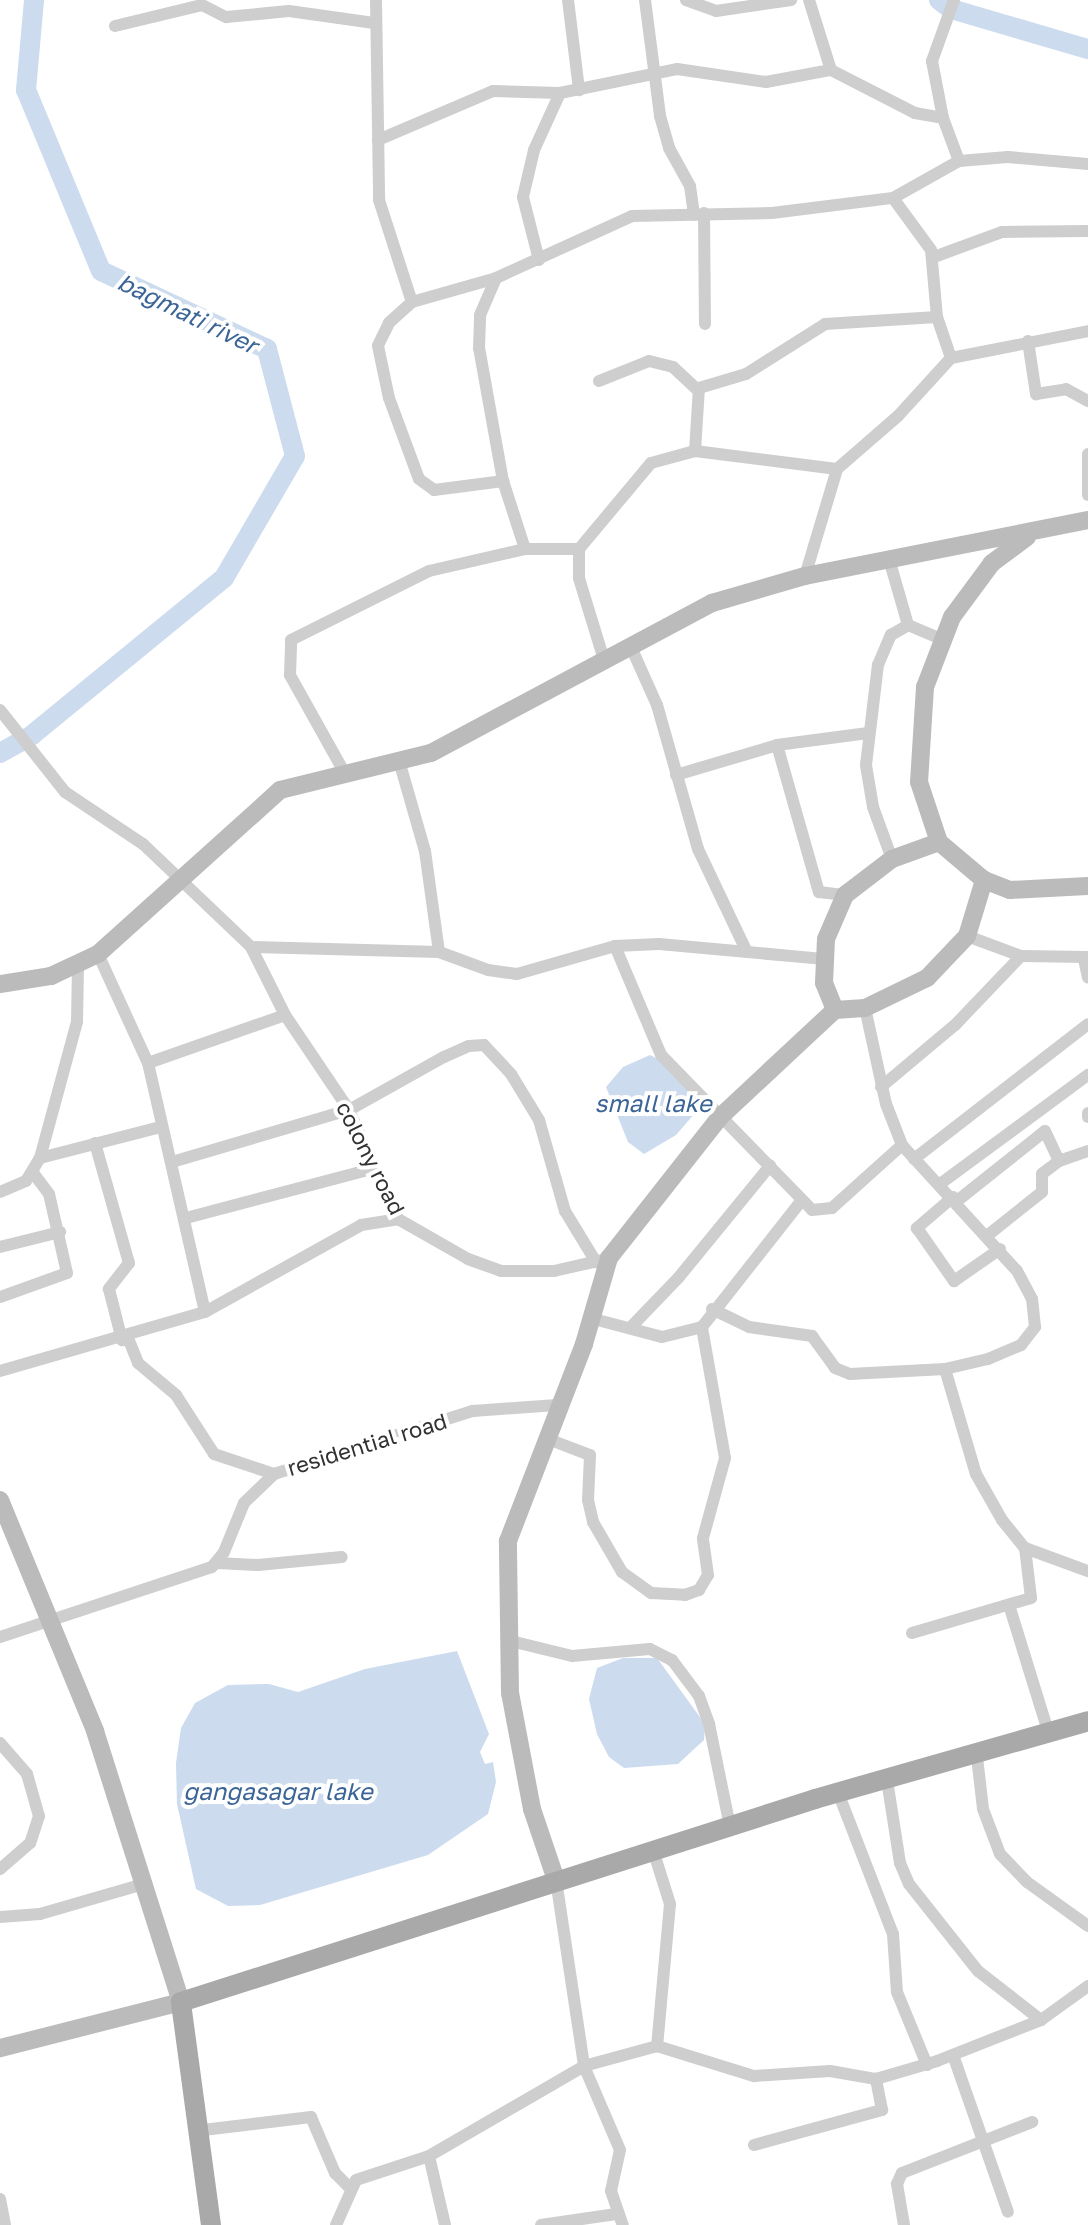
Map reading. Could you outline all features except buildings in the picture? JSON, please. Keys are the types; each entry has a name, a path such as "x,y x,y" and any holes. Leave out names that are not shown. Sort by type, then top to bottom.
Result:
{"main road":[{"path":"211,2225 195,2131 181,2002 730,1826 977,1757 1088,1721"}],"street":[{"path":"376,0 379,200 412,302"},
{"path":"568,0 579,90"},
{"path":"645,0 652,72 669,148 690,186 699,214 705,324"},
{"path":"686,0 716,11 791,0"},
{"path":"809,0 831,70"},
{"path":"954,0 932,61 943,118 959,161"},
{"path":"115,26 202,5 226,17 289,11 374,23"},
{"path":"378,140 493,91 560,93 652,72 689,69 766,82 831,70 915,113 943,118"},
{"path":"539,260 523,205 524,184 560,93"},
{"path":"503,481 434,490 419,479 385,387 378,346 389,323 412,302 496,278 632,216 772,213 893,198 959,161 1008,157 1088,164"},
{"path":"893,198 934,257 937,317 951,358"},
{"path":"934,257 1002,232 1088,231"},
{"path":"496,278 477,330 503,481 525,549"},
{"path":"697,389 746,374 825,324 937,317"},
{"path":"805,576 837,469 898,416 951,358 1088,331"},
{"path":"1028,341 1036,394 1066,389 1088,401"},
{"path":"599,381 637,363 663,362 697,389"},
{"path":"695,451 697,389"},
{"path":"604,660 579,578 579,549 651,463 695,451 837,469"},
{"path":"1088,454 1088,495"},
{"path":"0,984 51,976 98,954 280,790 343,770 400,764 431,753 712,603 805,576 1088,520"},
{"path":"1033,532 992,563 952,617 925,687 919,782 939,842 984,880 1010,890 1088,886"},
{"path":"343,770 290,675 291,640 429,571 525,549 579,549"},
{"path":"889,559 908,625"},
{"path":"908,625 943,640"},
{"path":"892,859 873,807 866,765 868,733 878,665 891,635 908,625"},
{"path":"631,647 657,705 676,775 714,889 747,952"},
{"name":"colony road","path":"0,710 65,792 143,844 184,879 251,947 285,1015 349,1110 398,1219 468,1259 501,1271 554,1271 603,1260"},
{"path":"676,775 777,745 868,733"},
{"path":"777,745 819,892 845,895"},
{"path":"400,764 420,825 439,952"},
{"path":"835,1010 824,983 826,939 845,895 892,859 939,842"},
{"path":"541,2225 620,2219 611,2191 619,2145 584,2066 556,1880 532,1809 510,1693 505,1574 512,1520 548,1439 557,1405 590,1318 603,1260 719,1118 835,1010 865,1008 927,978 967,936 984,880"},
{"path":"967,936 1021,956 1086,958 1088,978"},
{"path":"251,947 439,952 488,970 517,974 615,946 825,959"},
{"path":"615,946 661,1055 719,1118 770,1166 801,1201 816,1212 832,1208 902,1145"},
{"path":"98,954 148,1063 161,1127 186,1218 205,1312"},
{"path":"881,1087 955,1025 1021,956"},
{"path":"0,1192 18,1187 33,1173 40,1158 77,1022 78,964"},
{"path":"712,1309 749,1327 812,1336 835,1368 850,1374 945,1369 1006,1353 1035,1327 1032,1299 1000,1249 902,1145 881,1087 865,1008"},
{"path":"148,1063 285,1015"},
{"path":"914,1159 1088,1024"},
{"path":"172,1162 349,1110 462,1048 476,1044 492,1049 539,1120 565,1211 603,1260"},
{"path":"940,1184 1088,1075"},
{"path":"40,1158 161,1127"},
{"path":"1000,1249 954,1281 917,1228 1045,1131 1059,1161"},
{"path":"95,1143 129,1263 109,1289 125,1339 138,1363 176,1395 214,1454 274,1474"},
{"path":"988,1235 1042,1192 1042,1174 1059,1161 1088,1151"},
{"path":"630,1328 679,1277 770,1166"},
{"path":"186,1218 375,1168"},
{"path":"0,1297 64,1277 68,1268 47,1188 33,1173"},
{"path":"548,1439 590,1455 588,1500 593,1522 622,1572 651,1593 685,1595 699,1590 708,1575 703,1538 725,1458 702,1327 712,1309 801,1201"},
{"path":"0,1371 125,1339 205,1312 361,1225 398,1219"},
{"path":"0,1247 60,1232"},
{"path":"590,1318 662,1337 702,1327"},
{"path":"912,1633 1009,1605 1033,1593 1025,1548 981,1484 945,1369"},
{"name":"residential road","path":"217,1563 244,1503 274,1474 473,1411 557,1405"},
{"path":"0,1500 95,1731 181,2002 0,2048"},
{"path":"1025,1548 1088,1571"},
{"path":"0,1637 217,1563 258,1565 342,1557"},
{"path":"1009,1605 1049,1734"},
{"path":"507,1640 572,1656 650,1649 672,1660 693,1686 709,1724 730,1826"},
{"path":"0,1743 27,1774 39,1816 30,1843 0,1869"},
{"path":"977,1757 983,1809 1000,1854 1027,1882 1088,1926"},
{"path":"887,1780 900,1863 909,1884 978,1971 1041,2020"},
{"path":"839,1795 893,1934 897,1992 927,2065"},
{"path":"653,1850 670,1904 657,2046"},
{"path":"0,1917 40,1914 143,1884"},
{"path":"336,2225 349,2187 363,2177 429,2156 584,2066 657,2046 754,2076 830,2071 876,2079 927,2065 1041,2020 1088,1986"},
{"path":"953,2055 1008,2212"},
{"path":"754,2145 882,2110 876,2079"},
{"path":"195,2131 311,2117 335,2173 349,2187"},
{"path":"904,2225 897,2184 902,2173 1032,2122"},
{"path":"429,2156 445,2225"},
{"path":"0,2199 5,2225"}],"water":[{"name":"small lake","path":"650,1055 670,1065 702,1105 676,1135 644,1154 628,1142 606,1087 623,1067"},
{"name":"gangasagar lake","path":"457,1651 489,1734 480,1752 485,1764 493,1762 496,1782 488,1814 428,1855 260,1905 228,1906 196,1889 177,1804 176,1763 181,1728 195,1703 228,1685 269,1684 298,1692 365,1669"},
{"path":"623,1658 657,1658 705,1724 704,1740 678,1764 624,1768 609,1757 597,1734 589,1699 597,1668"}],"waterway":[{"name":"bagmati river","path":"0,753 32,735 224,578 295,456 267,349 101,271 26,90 34,0"},
{"name":"bagmati river","path":"939,0 951,9 1088,49"}]}
